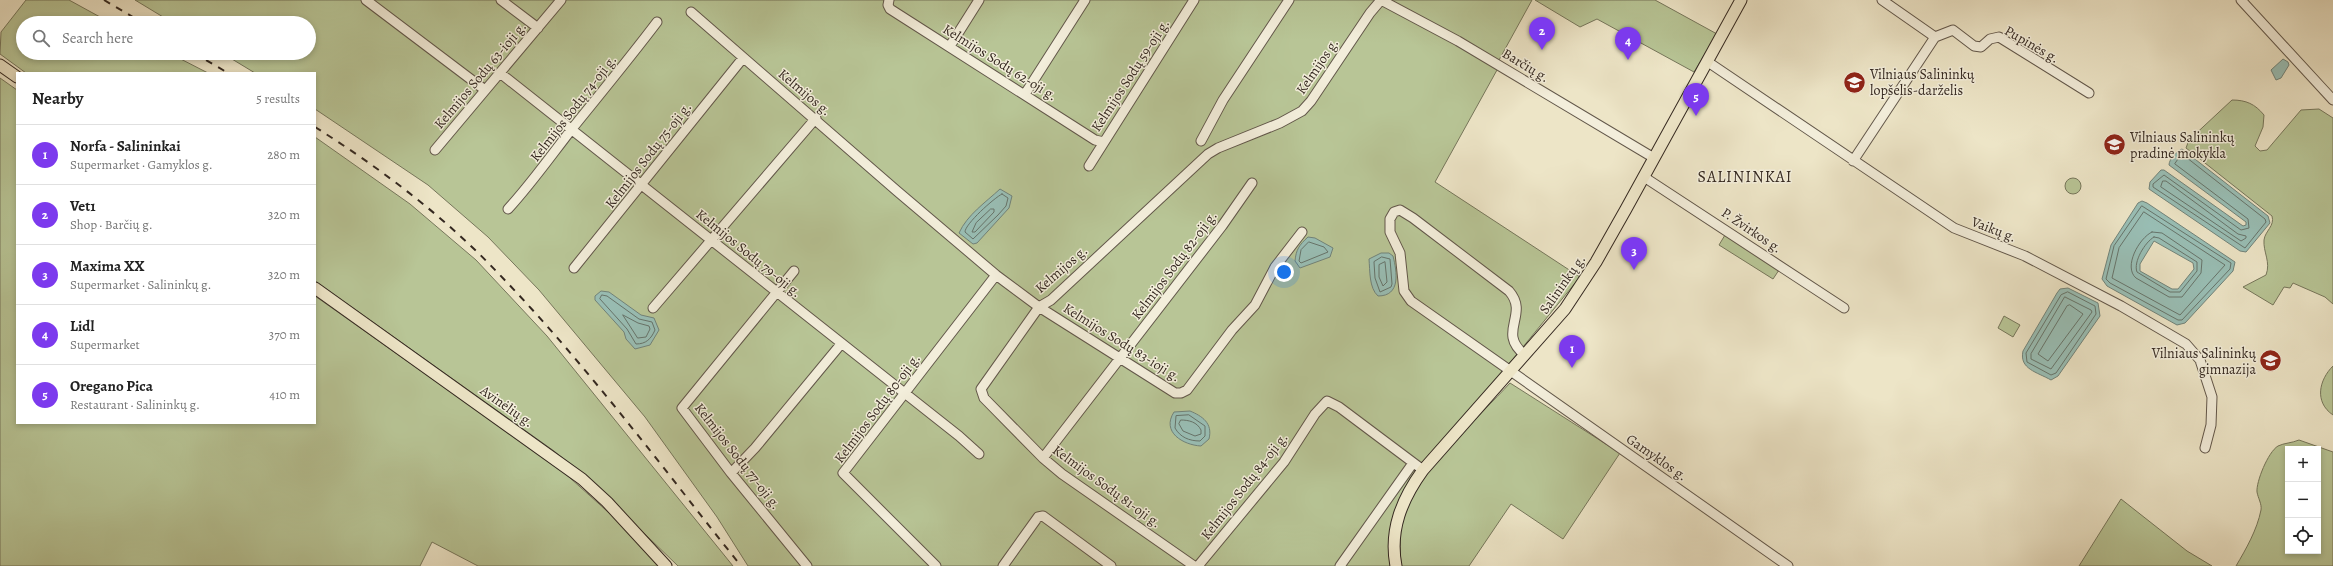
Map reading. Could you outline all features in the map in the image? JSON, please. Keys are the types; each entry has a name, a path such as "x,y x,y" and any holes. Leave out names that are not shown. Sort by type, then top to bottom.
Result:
{"main road":[{"name":"Salininkų g.","path":"1396,566 1394,545 1397,517 1410,488 1423,470 1565,309 1581,286 1644,177 1741,0"},
{"path":"0,65 16,76"},
{"name":"Avinėlių g.","path":"316,289 582,479 607,502 666,566"}],"street":[{"path":"366,0 485,90"},
{"path":"501,0 538,28"},
{"name":"Kelmijos Sodų 63-ioji g.","path":"435,150 561,0"},
{"name":"Kelmijos Sodų 62-oji g.","path":"889,0 888,5 890,8 1095,140 1104,142"},
{"path":"950,46 979,0"},
{"path":"1025,94 1085,0"},
{"name":"Kelmijos Sodų 59-oji g.","path":"1089,166 1194,0"},
{"path":"1201,141 1223,100 1289,0"},
{"name":"Barčių g.","path":"1381,0 1458,41 1654,158"},
{"name":"Kelmijos g.","path":"691,12 743,58 816,118 996,275 1038,307 1051,300 1208,154 1218,148 1280,123 1302,111 1311,101 1381,0"},
{"path":"1853,161 1935,37 1882,0"},
{"path":"2241,0 2333,100"},
{"name":"Kelmijos Sodų 74-oji g.","path":"508,209 534,181 571,130 615,79 657,22"},
{"name":"Pupinės g.","path":"1935,37 1953,30 1974,46 1981,47 1990,39 1999,37 2089,93"},
{"name":"Kelmijos Sodų 75-oji g.","path":"574,268 642,186 743,58"},
{"name":"Vaikų g.","path":"1708,62 1954,228 2026,256 2121,306 2186,344 2200,360 2212,397 2211,425 2205,448"},
{"name":"Kelmijos Sodų 79-oji g.","path":"500,73 776,293 959,436 979,454"},
{"path":"653,308 816,118"},
{"name":"P. Žvirkos g.","path":"1644,177 1844,308"},
{"name":"Kelmijos Sodų 82-oji g.","path":"1043,458 1222,226 1252,183"},
{"name":"Gamyklos g.","path":"1525,355 1516,348 1512,339 1516,306 1509,291 1413,218 1400,210 1394,212 1389,224 1400,253 1405,294 1423,310 1788,566"},
{"name":"Kelmijos Sodų 83-ioji g.","path":"1038,307 1175,393 1181,393 1187,390 1232,330 1255,305 1275,267 1302,232"},
{"name":"Kelmijos Sodų 77-oji g.","path":"794,271 682,409 731,473 807,566"},
{"name":"Kelmijos Sodų 80-oji g.","path":"936,566 843,474 996,275"},
{"name":"Kelmijos Sodų 81-oji g.","path":"1038,307 981,389 984,398 1043,458 1062,474 1194,566"},
{"path":"731,473 755,448 841,344"},
{"name":"Kelmijos Sodų 84-oji g.","path":"1198,566 1284,462 1315,414 1327,401 1339,407 1423,470"},
{"path":"1340,566 1414,463"},
{"path":"1003,566 1036,520 1043,516 1111,566"}],"green space":[{"path":"26,0 69,0 98,16 16,16 16,60 183,60 206,72 25,72 0,54 1,32"},
{"path":"135,0 1532,0 1499,60 1495,59 1497,70 1435,182 1580,277 1403,494 1391,566 748,566 717,517 645,417 539,290 488,237 428,185 316,110 316,72 253,72 234,60 316,60 316,16 161,16"},
{"path":"1535,0 1655,0 1717,34 1694,72 1597,19 1580,27"},
{"path":"0,78 16,89 16,424 316,424 316,297 560,469 627,529 661,566 478,566 432,542 420,566 0,566"},
{"path":"2232,100 2250,103 2264,115 2263,127 2255,146 2260,151 2267,150 2301,110 2319,109 2333,118 2333,304 2325,297 2293,283 2290,288 2284,287 2273,305 2243,287 2266,275 2268,266 2264,240 2273,220 2272,216 2186,148 2189,140"},
{"path":"316,138 410,204 476,260 547,336 733,566 678,566 589,480 554,451 316,282"},
{"path":"2073,178 2079,180 2081,186 2079,192 2073,194 2067,192 2065,186 2067,180"},
{"path":"1725,235 1779,270 1773,279 1719,245"},
{"path":"2004,316 2020,325 2013,337 1998,328"},
{"path":"2333,366 2333,415 2323,404 2321,391 2324,378"},
{"path":"1510,383 1620,453 1563,539 1511,504 1469,566 1401,566 1401,527 1404,515 1411,499 1421,482 1466,428"},
{"path":"2299,440 2316,446 2285,446 2285,554 2321,554 2321,448 2333,452 2333,566 2236,566 2257,525 2261,508 2257,492 2258,481 2270,454 2274,449 2283,444"},
{"path":"2121,499 2187,551 2212,566 2079,566"}],"water":[{"path":"2283,59 2288,62 2289,65 2281,78 2276,80 2271,70"},
{"path":"2182,149 2268,216 2270,223 2246,252 2240,251 2149,189 2150,182 2161,170 2164,170 2243,226 2246,225 2246,222 2169,165 2170,160"},
{"path":"1000,189 1012,196 1009,208 977,243 973,244 959,233 962,226"},
{"path":"2142,201 2147,203 2235,262 2233,271 2185,323 2177,325 2107,286 2102,279 2111,245 2138,203","holes":["2154,241 2193,263 2194,269 2178,289 2172,289 2140,271 2140,264"]},
{"path":"1308,237 1315,238 1333,248 1330,257 1300,268 1295,261 1296,254 1300,245"},
{"path":"1381,253 1389,253 1393,256 1396,269 1396,282 1391,292 1378,296 1371,284 1369,259"},
{"path":"2068,288 2098,303 2100,316 2058,376 2051,380 2026,366 2022,357 2023,351 2057,293 2060,289"},
{"path":"601,291 609,292 641,315 654,318 659,330 650,345 635,349 626,339 624,332 595,300 595,296"},
{"path":"1190,411 1199,415 1208,424 1210,433 1209,439 1201,446 1181,440 1172,431 1170,426 1174,412"}],"railway":[{"path":"104,0 131,16"},
{"path":"206,60 226,72"},
{"path":"316,128 364,159 411,194 478,252 562,343 593,380 741,566"}],"place":[{"name":"Vet1","path":"1542,50"},
{"name":"Lidl","path":"1628,60"},
{"name":"Vilniaus Salininkų lopšelis-darželis","path":"1854,82"},
{"name":"Oregano Pica","path":"1696,116"},
{"name":"Vilniaus Salininkų pradinė mokykla","path":"2115,145"},
{"name":"Maxima XX","path":"1634,270"},
{"name":"Vilniaus Salininkų gimnazija","path":"2271,361"},
{"name":"Norfa - Salininkai","path":"1572,368"}],"district":[{"name":"SALININKAI","path":"1745,176"}]}
